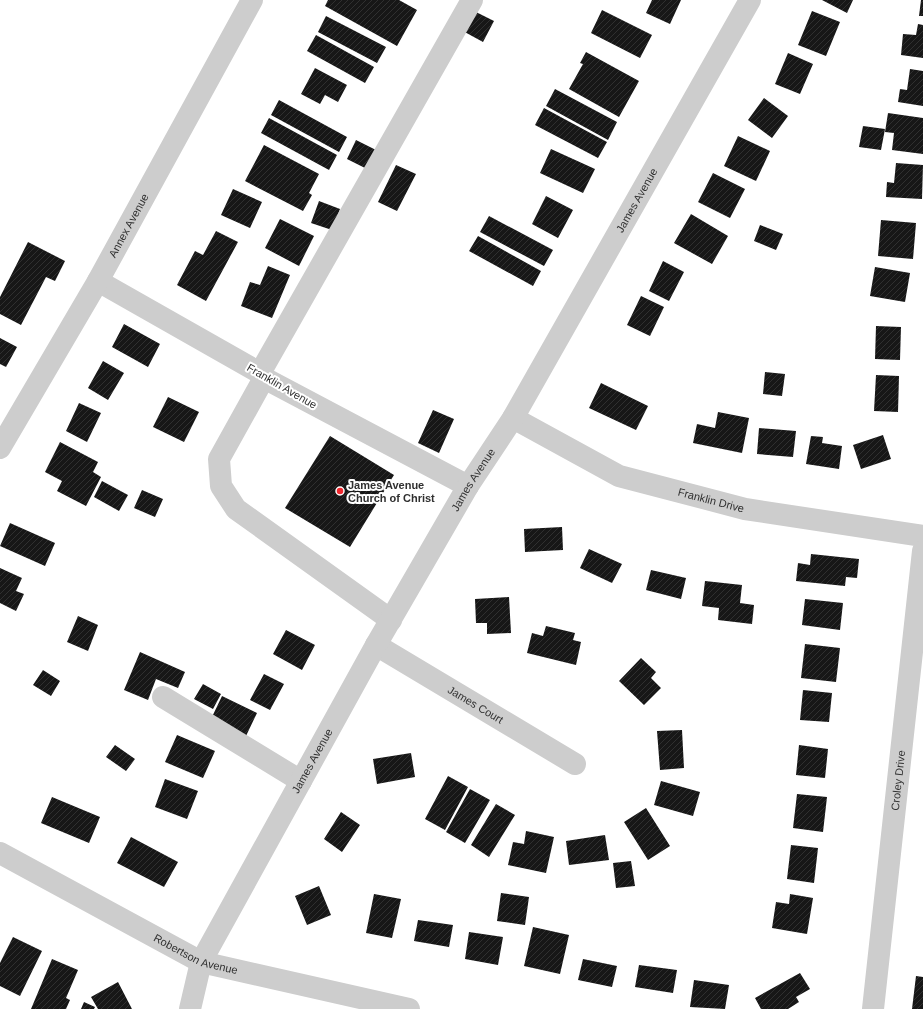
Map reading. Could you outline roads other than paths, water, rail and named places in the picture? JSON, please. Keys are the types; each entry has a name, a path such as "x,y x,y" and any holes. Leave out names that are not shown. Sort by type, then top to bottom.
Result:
{"street":[{"name":"Annex Avenue","path":"0,448 98,281 252,0"},
{"path":"391,620 236,509 221,486 219,459 262,376 472,0"},
{"name":"James Avenue","path":"190,1009 201,962 376,645 468,486 513,418 750,0"},
{"name":"Franklin Avenue","path":"98,281 262,376 468,486"},
{"name":"Franklin Drive","path":"513,418 619,476 745,509 923,536"},
{"name":"Croley Drive","path":"873,1009 923,551"},
{"name":"James Court","path":"376,645 575,764"},
{"path":"163,697 301,781"},
{"name":"Robertson Avenue","path":"0,852 201,962 402,1008"}],"place":[{"name":"James Avenue Church of Christ","path":"340,491"}]}
